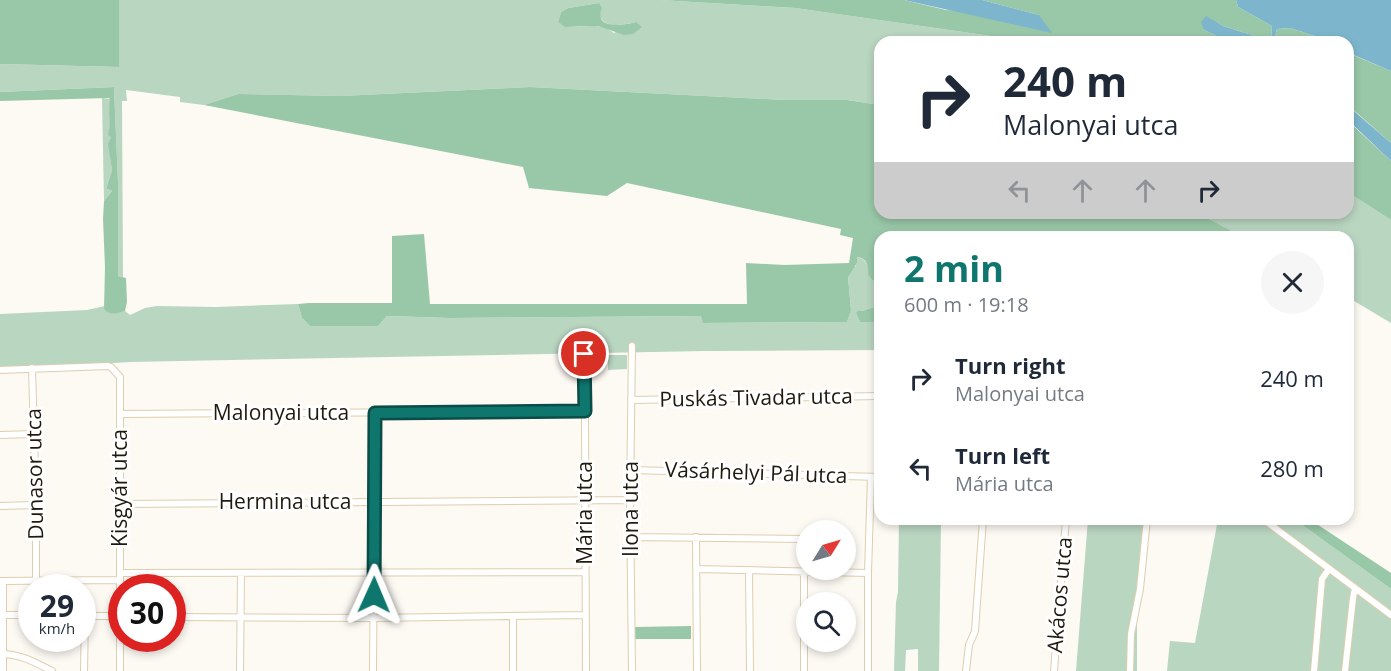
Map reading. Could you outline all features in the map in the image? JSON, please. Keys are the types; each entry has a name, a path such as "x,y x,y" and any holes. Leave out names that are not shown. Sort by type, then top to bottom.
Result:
{"street":[{"name":"Ilona utca","path":"632,346 630,500 632,671"},
{"name":"Mária utca","path":"584,354 586,671"},
{"name":"Kisgyár utca","path":"32,368 108,366 120,376 120,574"},
{"path":"0,370 32,368"},
{"name":"Dunasor utca","path":"32,368 36,574"},
{"name":"Puskás Tivadar utca","path":"631,400 874,396"},
{"name":"Malonyai utca","path":"120,414 585,411"},
{"path":"373,671 375,413"},
{"path":"0,435 34,434"},
{"name":"Vásárhelyi Pál utca","path":"631,470 871,477"},
{"path":"868,671 871,477"},
{"name":"Hermina utca","path":"120,504 630,500"},
{"path":"0,506 36,506"},
{"path":"966,671 969,645 975,631 983,525"},
{"name":"Akácos utca","path":"1054,671 1066,525"},
{"path":"1130,671 1131,634 1140,590 1146,525"},
{"path":"1271,525 1391,615"},
{"path":"631,537 796,539"},
{"path":"696,537 697,671"},
{"path":"697,569 796,572"},
{"path":"1314,671 1322,582 1329,569"},
{"path":"749,570 750,671"},
{"path":"186,575 585,572"},
{"path":"240,573 240,671"},
{"path":"856,573 868,573"},
{"path":"804,580 804,671"},
{"path":"3,671 1,581 18,581"},
{"path":"1345,671 1355,588"},
{"path":"3,615 18,615"},
{"path":"186,617 374,618 585,615"},
{"path":"513,617 513,671"},
{"path":"84,652 84,671"},
{"name":"Kisgyár utca","path":"120,652 120,671"},
{"path":"2,654 15,654 52,671"}],"green space":[{"path":"0,0 119,0 119,67 0,64"},
{"path":"119,0 660,0 795,8 991,36 874,36 874,104 847,100 784,100 530,87 340,96 238,94 204,105 180,102 180,97 126,90 127,101 122,101 123,277 118,276 118,182 114,87 0,92 0,64 119,67","holes":["599,3 600,17 608,24 636,22 614,33 601,27 572,27 558,22 561,12 568,8"]},
{"path":"660,0 904,0 946,10 1039,15 982,0 1236,0 1238,7 1272,26 1271,36 1255,36 1215,22 1204,30 1216,36 991,36 795,8"},
{"path":"599,3 602,8 600,15 606,23 618,25 636,22 642,27 633,34 624,35 598,26 565,27 558,22 561,12 568,8"},
{"path":"1290,28 1315,36 1275,36 1277,29"},
{"path":"1354,56 1391,71 1391,143 1354,110"},
{"path":"114,87 118,182 118,276 126,278 127,302 125,311 108,313 104,309 103,219 104,201 112,191 107,189 112,170 108,144 111,137 108,135 110,99 0,101 0,92"},
{"path":"530,87 784,100 847,100 874,104 874,219 1209,219 1232,231 874,231 874,281 868,274 865,260 857,257 857,263 848,277 851,310 847,322 703,323 701,316 450,318 387,316 378,326 310,326 302,318 298,304 392,303 392,236 424,234 430,304 747,304 746,263 784,265 849,263 853,238 840,235 841,229 627,183 607,196 529,188 523,167 204,105 238,94 340,96"},
{"path":"102,98 111,99 109,132 112,170 107,189 112,191 104,201"},
{"path":"1354,127 1391,161 1391,220 1354,196"},
{"path":"1354,196 1391,220 1391,323 1354,301 1354,231 1232,231 1209,219 1354,219"},
{"path":"857,257 861,258 866,263 874,281 874,309 856,313 860,322 874,322 874,350 130,362 0,370 0,314 87,310 105,306 104,309 110,313 125,311 130,315 145,308 157,306 215,307 298,304 302,318 310,326 378,326 387,316 450,318 701,316 704,323 847,322 851,309 848,276 856,266"},
{"path":"874,308 874,322 860,322 856,313"},
{"path":"608,355 627,355 627,369 608,370"},
{"path":"899,525 941,525 939,671 918,671 918,649 906,650 905,671 894,671"},
{"path":"1088,525 1147,525 1137,613 1137,671 1076,671"},
{"path":"1217,525 1302,525 1391,589 1391,671 1167,671 1170,641 1195,643"},
{"path":"1302,525 1318,525 1391,573 1391,589"},
{"path":"691,626 691,639 634,639 634,627"}],"water":[{"path":"904,0 982,0 1039,15 1052,33"},
{"path":"1236,0 1391,0 1391,71 1354,55 1354,36 1315,36 1290,28 1277,29 1275,36 1271,36 1272,26 1238,7"},
{"path":"1206,16 1223,26 1255,36 1216,36 1204,30 1201,22"},
{"path":"1354,111 1391,143 1391,161 1354,126"}],"route":[{"path":"374,595 375,413 585,411 584,354"}]}
